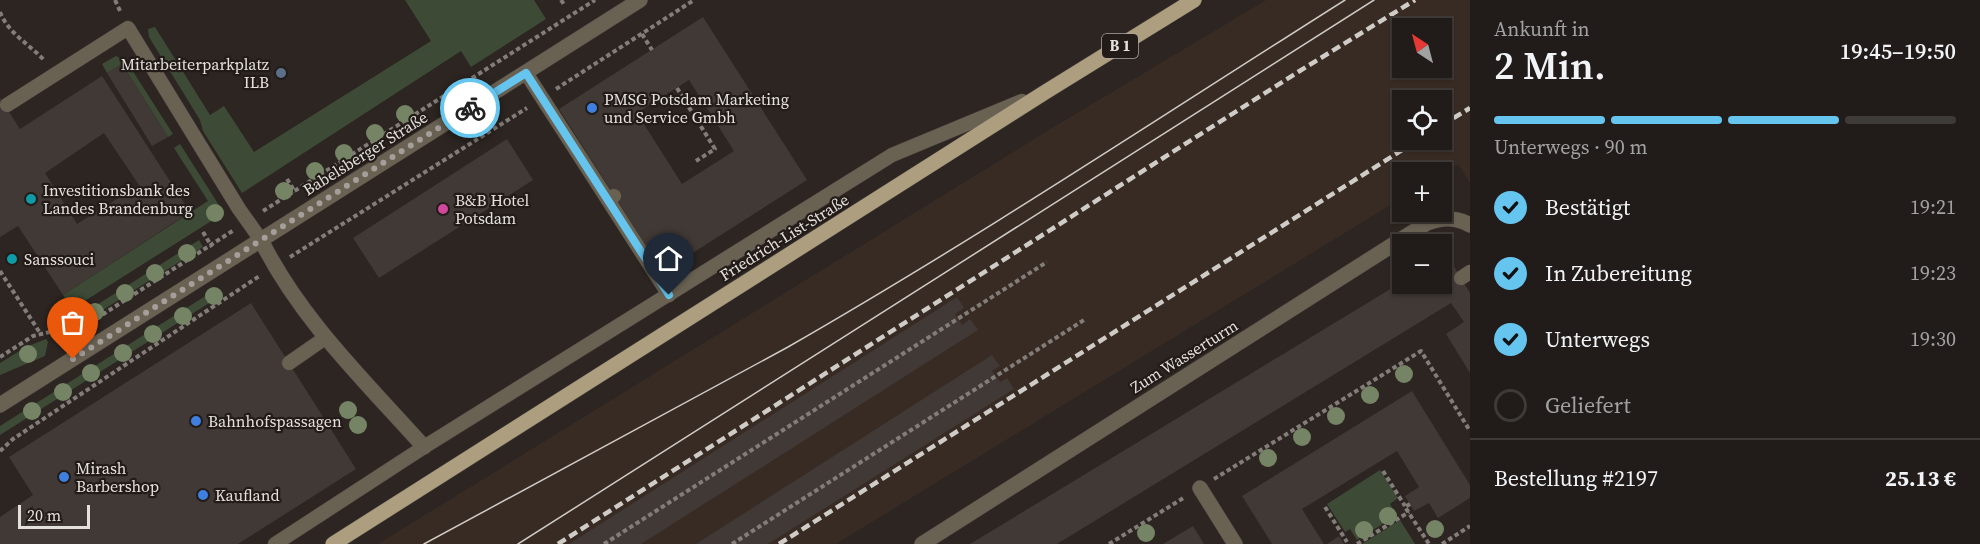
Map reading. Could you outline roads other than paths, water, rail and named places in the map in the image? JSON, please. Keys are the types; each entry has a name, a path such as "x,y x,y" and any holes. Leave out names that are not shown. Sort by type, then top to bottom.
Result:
{"main road":[{"name":"Friedrich-List-Straße","path":"333,544 1194,0"}],"street":[{"name":"Babelsberger Straße","path":"0,405 640,0"},
{"name":"Zum Wasserturm","path":"922,544 942,539 1427,223 1449,218 1470,225"},
{"path":"261,240 274,266 325,338 424,447"},
{"path":"1200,488 1235,544"}],"lane":[{"path":"7,105 128,28 261,240"},
{"path":"526,73 611,198 669,295"},
{"path":"275,544 424,447 892,155 1047,91"},
{"path":"289,363 325,338"}],"tram line":[{"path":"424,544 788,347 859,306 999,220 1345,0"},
{"path":"518,544 1374,0"}],"railway":[{"path":"558,544 1298,72 1415,0"},
{"path":"1452,119 1470,108"},
{"path":"779,544 1402,150"}],"place":[{"name":"Mitarbeiterparkplatz ILB","path":"281,73"},
{"name":"PMSG Potsdam Marketing und Service Gmbh","path":"592,108"},
{"name":"Investitionsbank des Landes Brandenburg","path":"31,199"},
{"name":"B&B Hotel Potsdam","path":"443,209"},
{"name":"Sanssouci","path":"12,259"},
{"name":"Bahnhofspassagen","path":"196,421"},
{"name":"Mirash Barbershop","path":"64,477"},
{"name":"Kaufland","path":"203,495"}]}
